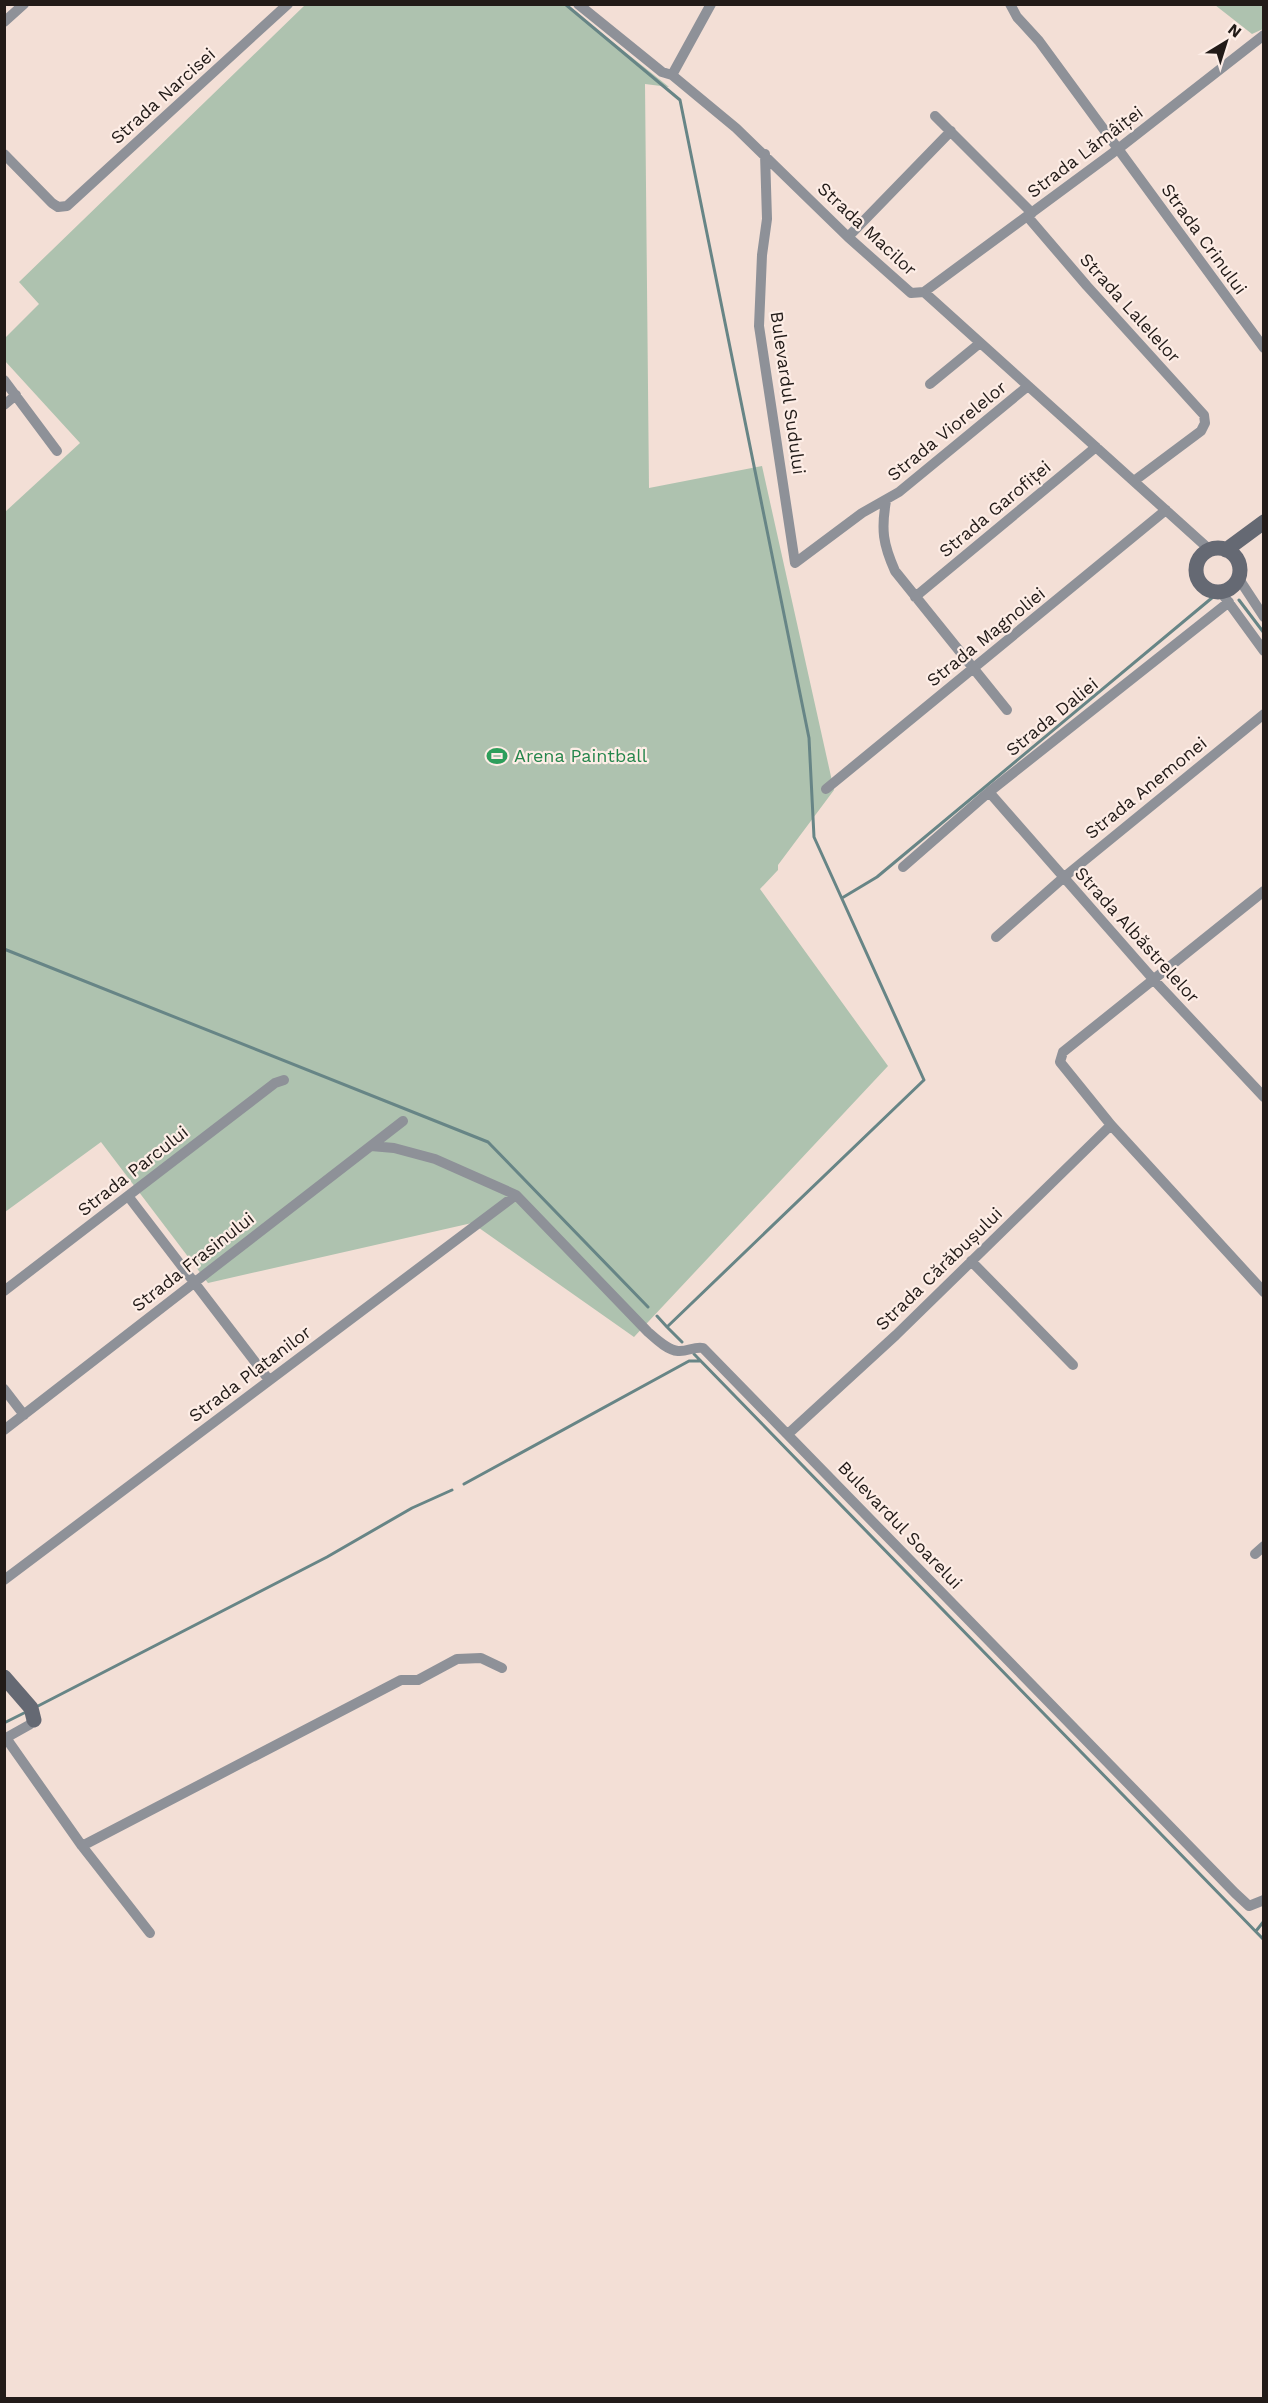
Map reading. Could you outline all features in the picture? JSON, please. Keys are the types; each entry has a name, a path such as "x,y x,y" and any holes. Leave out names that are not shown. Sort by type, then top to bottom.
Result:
{"street":[{"path":"4,22 24,4"},
{"name":"Strada Narcisei","path":"4,154 58,207 67,206 288,4"},
{"name":"Strada Macilor","path":"578,4 662,72 672,75 706,101 765,154 848,237 911,293 924,292 1134,482 1218,550"},
{"path":"672,75 711,4"},
{"name":"Strada Crinului","path":"1010,4 1263,348"},
{"name":"Strada Lămâiței","path":"924,292 1118,149 1263,35"},
{"name":"Strada Lalelelor","path":"936,116 1030,215 1087,286 1204,415 1205,423 1201,431 1134,482"},
{"path":"848,237 951,131"},
{"name":"Bulevardul Sudului","path":"765,154 767,219 762,255 759,326 795,563"},
{"path":"930,384 980,343"},
{"path":"4,380 57,451"},
{"name":"Strada Viorelelor","path":"795,563 862,513 886,501 1028,386"},
{"path":"4,405 15,395"},
{"name":"Strada Garofiței","path":"915,597 1096,447"},
{"path":"886,501 882,530 885,549 895,571 1007,710"},
{"name":"Strada Magnoliei","path":"826,789 1166,510"},
{"path":"1263,522 1218,550 1203,555 1196,571 1204,587 1225,597 1263,651"},
{"path":"1218,550 1235,556 1240,567 1239,579 1225,597"},
{"path":"1239,579 1263,617"},
{"name":"Strada Daliei","path":"903,867 989,792 1225,597"},
{"name":"Strada Anemonei","path":"996,937 1063,878 1263,714"},
{"name":"Strada Albăstrelelor","path":"989,792 1153,979 1263,1097"},
{"path":"1263,891 1063,1052 1060,1062 1111,1125 1263,1292"},
{"name":"Strada Parcului","path":"4,1291 275,1083 284,1080"},
{"name":"Strada Frasinului","path":"4,1430 403,1121"},
{"name":"Strada Cărăbușului","path":"788,1434 896,1335 1111,1125"},
{"path":"371,1146 405,1151 435,1159 516,1195"},
{"name":"Strada Platanilor","path":"4,1580 516,1195"},
{"name":"Bulevardul Soarelui","path":"516,1195 648,1332 666,1347 679,1352 704,1348 1249,1906 1263,1900"},
{"path":"128,1196 269,1380"},
{"path":"971,1261 1073,1365"},
{"path":"4,1389 24,1415"},
{"path":"1255,1554 1263,1546"},
{"path":"82,1846 401,1680 418,1680 457,1659 481,1658 502,1668"},
{"path":"4,1677 31,1708 34,1720 5,1739 82,1846 150,1933"}],"green space":[{"path":"305,5 566,5 669,87 645,84 649,488 762,466 834,790 778,865 778,870 760,889 888,1066 634,1337 472,1223 208,1283 101,1142 5,1212 5,512 80,443 5,361 5,338 39,304 19,282"},
{"path":"1215,5 1263,5 1263,29 1252,34"}],"waterway":[{"path":"565,4 680,100 809,738 814,837 924,1080 667,1327 657,1316"},
{"path":"842,898 877,877 1213,597"},
{"path":"1239,600 1264,633"},
{"path":"4,949 488,1142 648,1307"},
{"path":"667,1327 682,1342"},
{"path":"694,1354 1264,1940"},
{"path":"464,1484 689,1361 701,1361"},
{"path":"38,1706 327,1557 412,1508 452,1490"},
{"path":"4,1723 26,1712"},
{"path":"1256,1931 1264,1921"}],"place":[{"name":"Arena Paintball","path":"497,756"}]}
